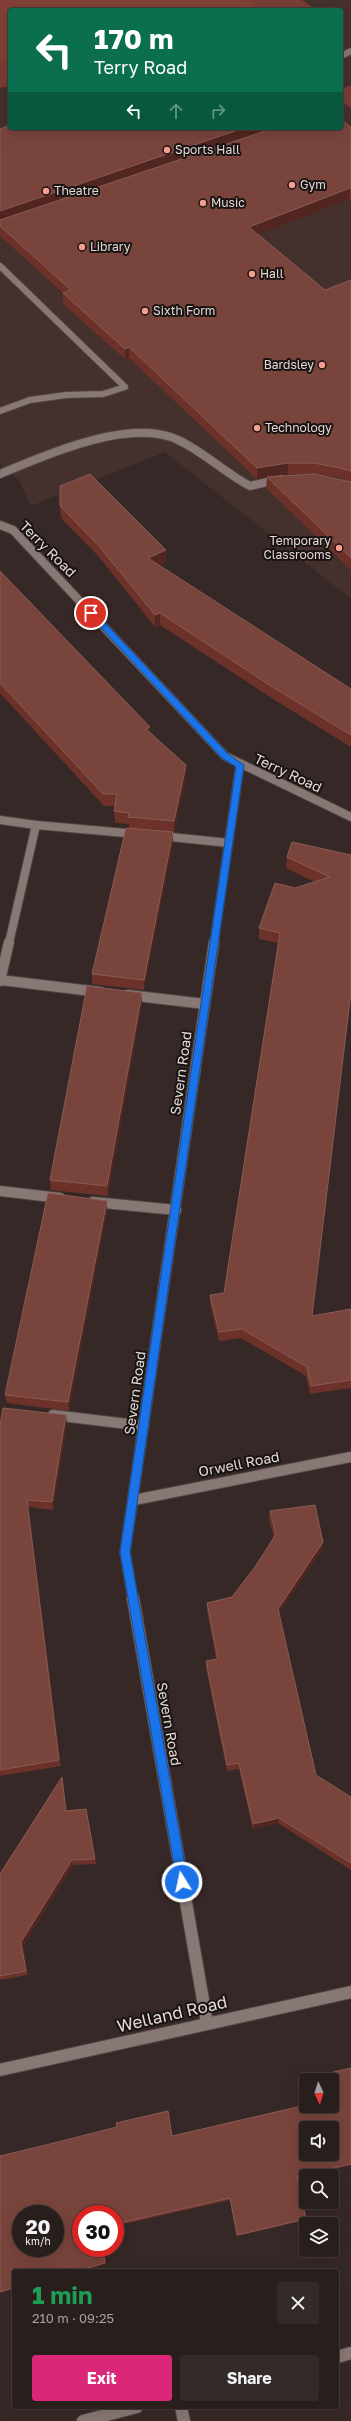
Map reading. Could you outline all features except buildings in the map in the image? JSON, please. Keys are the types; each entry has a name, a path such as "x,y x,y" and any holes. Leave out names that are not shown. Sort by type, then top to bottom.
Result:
{"street":[{"path":"0,266 125,387 103,394 66,395 30,400 0,411"},
{"path":"0,474 67,446 116,436 149,434 166,435 184,444 250,486 292,478"},
{"name":"Terry Road","path":"0,525 13,530 225,756 240,765 351,817"},
{"name":"Severn Road","path":"207,2023 125,1552 134,1500 240,765"},
{"path":"0,820 36,825 229,843"},
{"path":"36,825 0,980 205,1004"},
{"path":"0,1191 70,1199"},
{"path":"86,1201 176,1210"},
{"path":"45,1414 144,1426"},
{"name":"Orwell Road","path":"134,1500 351,1457"},
{"name":"Welland Road","path":"0,2070 351,1992"},
{"path":"339,2356 351,2353"},
{"path":"83,2421 129,2409"},
{"path":"181,2409 184,2421"}],"shaded area":[{"path":"0,0 302,0 313,8 8,8 8,86 0,88"},
{"path":"0,0 246,0 258,8 8,8 8,57 0,60"},
{"path":"246,0 351,0 351,599 165,452 31,506 19,480 0,464 0,88 8,86 8,130 343,130 343,8 258,8"},
{"path":"351,85 351,108 343,102 343,88"}],"place":[{"name":"Sports Hall","path":"167,150"},
{"name":"Gym","path":"292,185"},
{"name":"Theatre","path":"46,191"},
{"name":"Music","path":"203,203"},
{"name":"Library","path":"82,247"},
{"name":"Hall","path":"252,274"},
{"name":"Sixth Form","path":"145,311"},
{"name":"Bardsley","path":"322,365"},
{"name":"Technology","path":"257,428"},
{"name":"Temporary Classrooms","path":"339,548"}],"route":[{"path":"91,613 225,756 240,765 125,1552 182,1882"}]}
